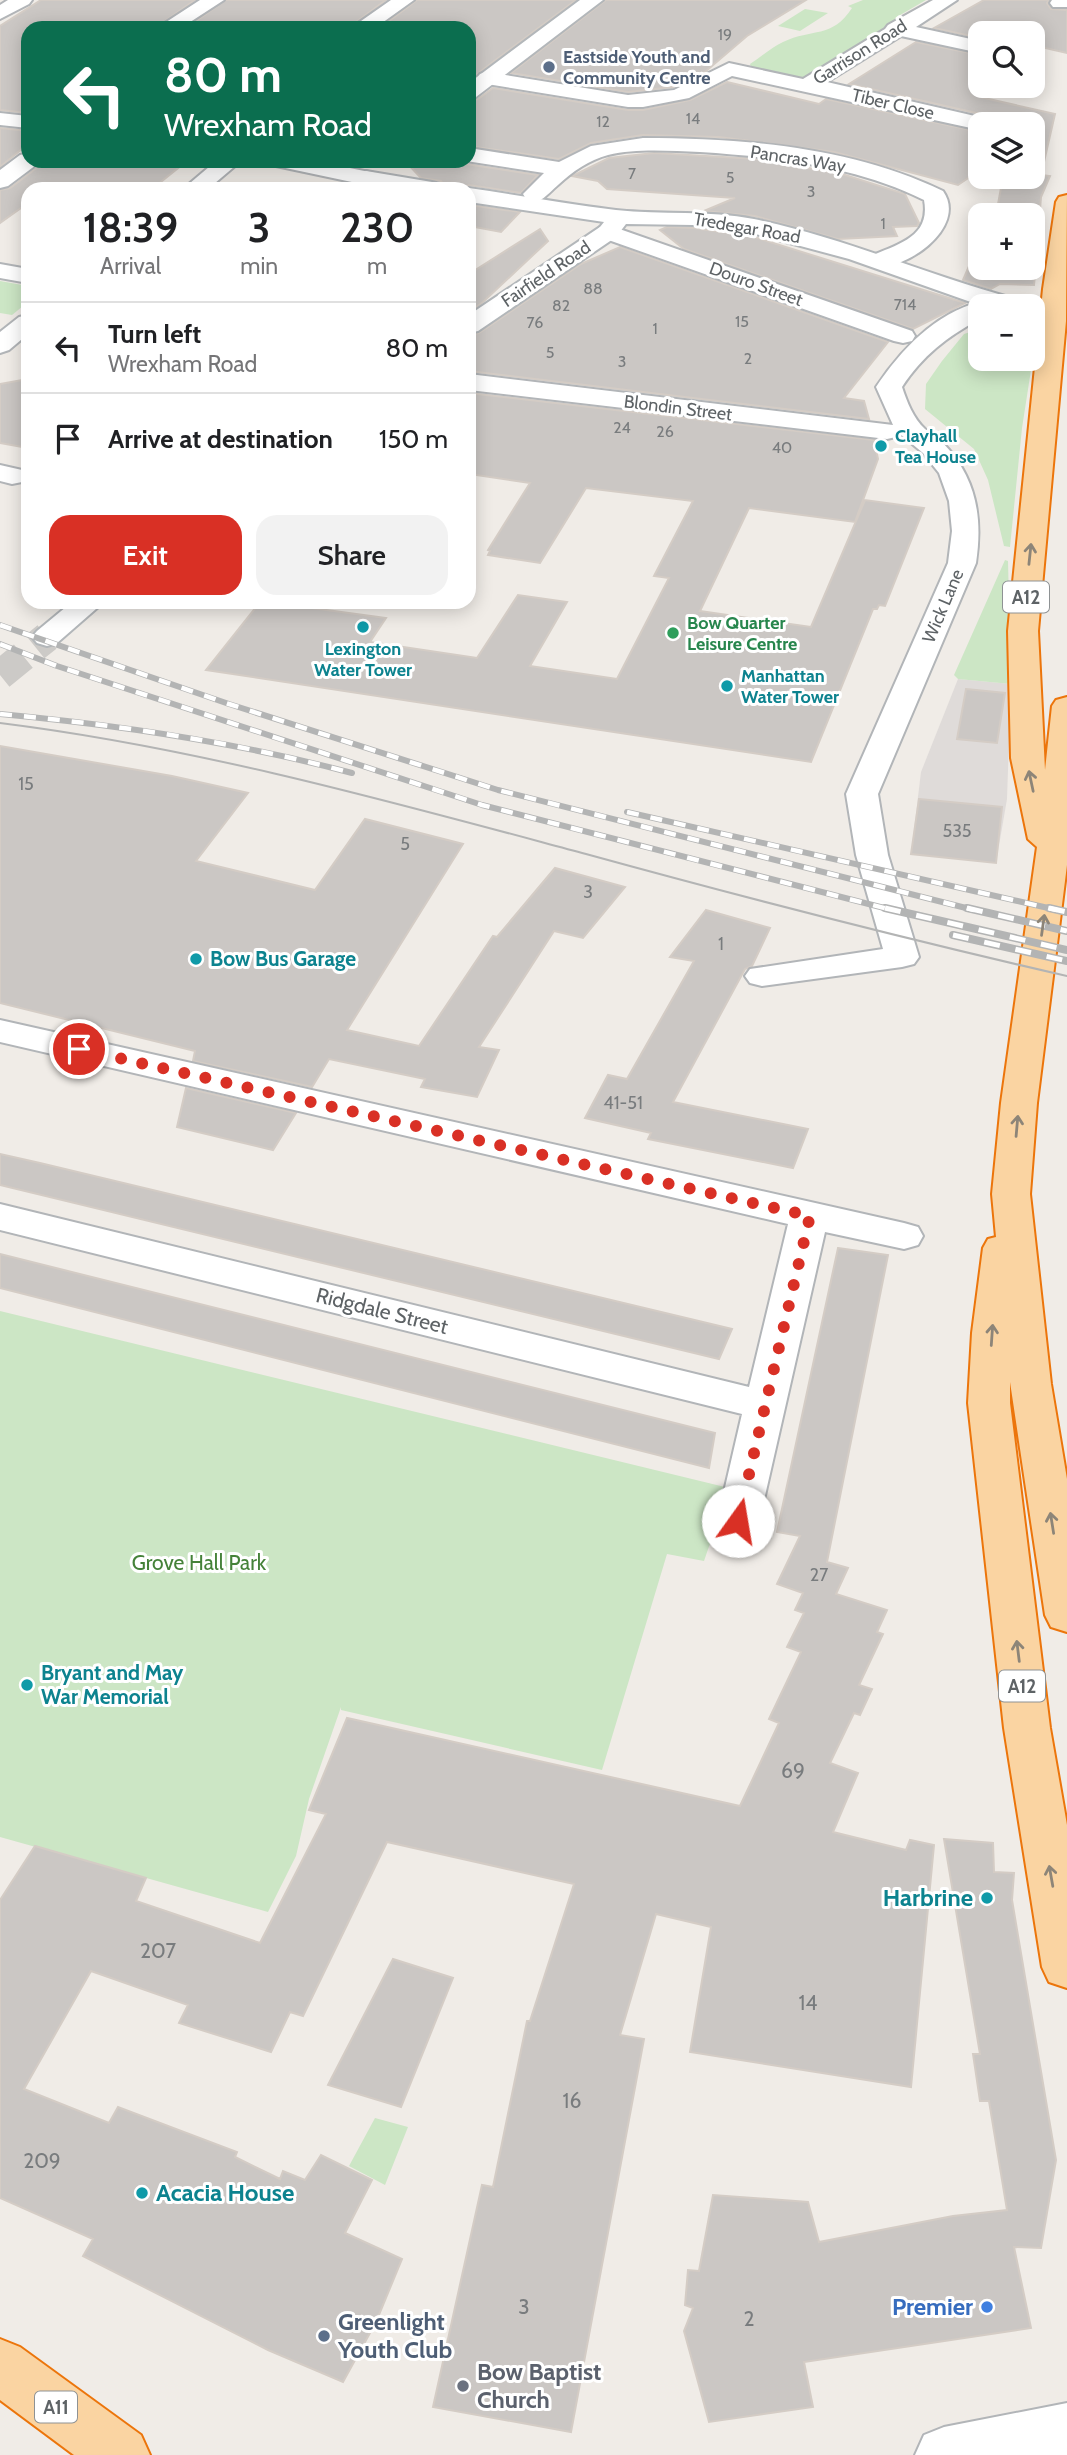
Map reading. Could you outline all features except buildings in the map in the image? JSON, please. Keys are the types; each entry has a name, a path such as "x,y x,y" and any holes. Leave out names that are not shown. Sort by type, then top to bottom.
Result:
{"highway":[{"name":"A12","path":"1051,872 1027,758 1023,631 1051,306 1067,202"},
{"name":"A12","path":"1067,706 1051,872 994,1310 989,1403 1027,1728 1067,1967"},
{"name":"A12","path":"1011,1194 1031,1384 1067,1615"},
{"name":"A11","path":"0,2366 121,2455"}],"street":[{"path":"0,13 22,0"},
{"path":"179,21 214,0"},
{"path":"372,21 404,0"},
{"path":"476,87 593,0"},
{"name":"Garrison Road","path":"487,78 628,101 676,98 694,91 729,69 806,86 895,29 947,0"},
{"path":"895,29 968,44"},
{"name":"Tiber Close","path":"806,86 968,121"},
{"name":"Pancras Way","path":"534,194 560,169 584,156 611,148 697,146 797,156 857,168 918,185 935,196 939,217 934,229 925,238 879,261"},
{"path":"476,156 560,169"},
{"path":"0,181 21,165"},
{"path":"203,182 221,168"},
{"path":"318,168 390,182"},
{"path":"366,178 378,168"},
{"name":"Tredegar Road","path":"476,196 614,225 652,216 724,220 782,232 879,261 968,296"},
{"name":"Fairfield Road","path":"476,321 614,225"},
{"name":"Douro Street","path":"614,225 903,336"},
{"path":"0,271 21,275"},
{"path":"0,319 21,322"},
{"name":"Wick Lane","path":"762,976 902,957 872,855 862,794 962,563 967,538 962,492 948,466 932,447 913,432 896,408 889,387 920,345 968,320"},
{"path":"0,348 21,329"},
{"path":"0,348 21,353"},
{"name":"Blondin Street","path":"476,383 887,431"},
{"path":"47,637 81,609"},
{"path":"0,1031 904,1236"},
{"path":"738,1521 810,1216"},
{"name":"Ridgdale Street","path":"0,1217 765,1405"},
{"path":"944,2455 1067,2431"}],"shaded area":[{"path":"958,679 1011,684 1007,799 996,863 911,854 921,772"}],"green space":[{"path":"863,0 926,0 808,78 796,81 752,70 750,64 775,47 793,38 829,29 844,18 852,8 848,6"},
{"path":"805,9 828,13 800,31 778,26"},
{"path":"0,281 21,285 21,308 12,315 0,313"},
{"path":"968,333 968,371 1031,371 1010,547 1004,546 988,480 974,449 925,409 926,384 964,334"},
{"path":"1005,560 1008,561 1011,684 958,679 954,675"},
{"name":"Grove Hall Park","path":"0,1311 729,1488 704,1561 667,1554 602,1770 341,1710 341,1707 309,1799 296,1856 268,1912 0,1837"},
{"path":"375,2118 408,2127 385,2185 349,2166"}],"tunnel":[{"path":"0,675 47,637"}],"tram line":[{"path":"0,723 149,747 295,778 826,918 1067,976"}],"railway":[{"path":"0,625 229,704 498,790 974,910"},
{"path":"0,644 57,666 482,805 892,910"},
{"path":"0,714 177,736 265,752 352,773"},
{"path":"627,812 1057,910"},
{"path":"885,908 1067,950"},
{"path":"967,908 1067,931"},
{"path":"1049,908 1067,912"},
{"path":"953,935 1067,961"}],"place":[{"name":"Eastside Youth and Community Centre","path":"549,67"},
{"name":"Clayhall Tea House","path":"881,446"},
{"name":"Lexington Water Tower","path":"363,627"},
{"name":"Bow Quarter Leisure Centre","path":"673,633"},
{"name":"Manhattan Water Tower","path":"727,686"},
{"name":"Bow Bus Garage","path":"196,959"},
{"name":"Bryant and May War Memorial","path":"27,1685"},
{"name":"Harbrine","path":"987,1898"},
{"name":"Acacia House","path":"142,2193"},
{"name":"Premier","path":"987,2307"},
{"name":"Greenlight Youth Club","path":"324,2336"},
{"name":"Bow Baptist Church","path":"463,2386"}],"route":[{"path":"79,1049 810,1216 738,1521"}]}
